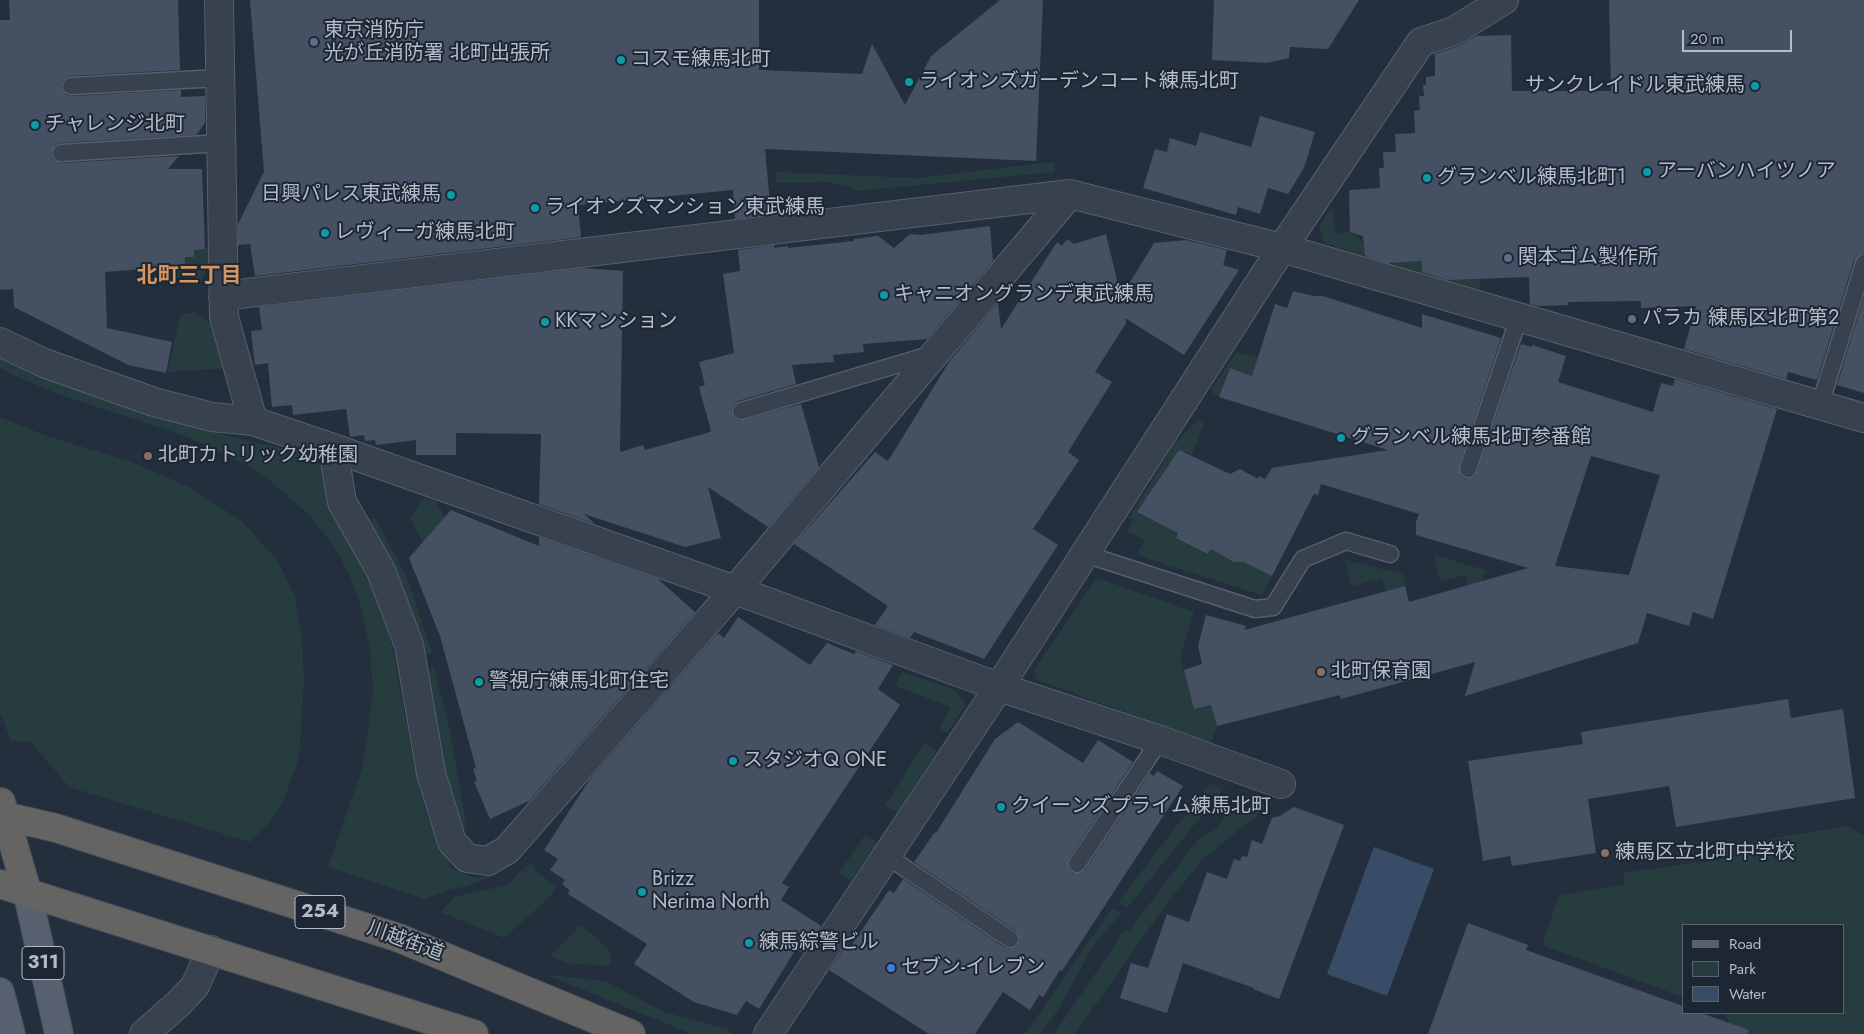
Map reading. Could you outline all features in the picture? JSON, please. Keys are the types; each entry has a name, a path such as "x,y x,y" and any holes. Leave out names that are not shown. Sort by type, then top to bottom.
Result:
{"highway":[{"path":"1,810 27,891"},
{"name":"川越街道","path":"1,810 399,938 631,1034"},
{"path":"0,884 474,1034"}],"main road":[{"name":"311","path":"27,891 59,1034"},
{"name":"311","path":"0,992 10,1034"}],"street":[{"path":"219,0 224,317 253,421"},
{"path":"768,1034 999,687 1282,248 1421,42 1454,32 1504,0"},
{"path":"333,448 342,502 381,571 409,645 431,773 452,842 467,858 488,861 507,850 735,590 1070,194"},
{"path":"223,296 1070,194 1282,248 1864,418"},
{"path":"0,342 44,363 154,402 212,417 253,421 333,448 735,590 999,687 1160,740 1281,784"},
{"path":"144,1034 195,986 211,950"}],"lane":[{"path":"71,86 220,78"},
{"path":"61,153 221,143"},
{"path":"1820,405 1864,263"},
{"path":"1468,469 1519,317"},
{"path":"741,411 935,353"},
{"path":"1085,554 1254,609 1273,607 1303,559 1346,541 1390,554"},
{"path":"1077,864 1160,740"},
{"path":"887,856 1010,939"}],"green space":[{"path":"1054,162 1055,172 857,191 853,188 829,182 776,183 775,172 916,178"},
{"path":"1330,210 1333,211 1335,233 1350,232 1357,235 1365,251 1402,262 1422,261 1422,266 1442,265 1479,272 1480,290 1324,243 1319,226"},
{"path":"209,248 210,265 197,286 146,263 159,268 185,266 185,257 194,257 194,250"},
{"path":"196,312 214,327 226,368 168,372 180,315"},
{"path":"1237,352 1292,369 1287,387 1230,368 1219,397 1213,394 1212,388"},
{"path":"0,357 60,384 128,407 232,437 302,453 318,463 326,476 374,582 393,649 413,759 426,814 452,869 476,878 498,874 425,899 328,867 363,766 373,690 370,652 363,614 351,579 336,549 310,516 265,476 247,465 183,435 58,394 11,374 0,368"},
{"path":"0,417 47,436 132,462 191,488 240,520 277,559 295,596 302,637 304,679 299,759 283,802 269,823 250,842 69,787 31,742 11,741 0,712"},
{"path":"1197,420 1204,423 1192,455 1184,452 1179,453 1178,533 1176,538 1208,554 1211,549 1236,562 1244,562 1272,576 1261,595 1137,555 1145,540 1127,531 1133,520 1129,518 1174,445"},
{"path":"423,498 436,501 492,609 455,607 410,518"},
{"path":"375,517 409,582 432,653 422,656 366,521"},
{"path":"1434,555 1485,570 1476,599 1472,601 1466,575 1440,581"},
{"path":"1345,560 1403,574 1405,586 1386,591 1382,578 1351,587"},
{"path":"1097,578 1194,612 1180,657 1194,708 1211,705 1217,726 1211,743 1037,680 1034,670"},
{"path":"434,668 449,726 467,828 459,828 449,795 432,711 428,669"},
{"path":"902,672 955,690 966,704 947,733 939,728 951,707 895,686"},
{"path":"925,743 937,751 897,813 885,805"},
{"path":"1210,783 1223,789 1127,908 1118,902"},
{"path":"1265,798 1274,802 1203,859 1167,903 1075,1034 1054,1034 1124,931 1130,930 1192,847 1202,836 1214,831 1224,817"},
{"path":"1846,826 1864,835 1864,1034 1733,1034 1725,1014 1844,1014 1844,924 1682,924 1682,997 1542,945 1559,895 1625,884 1623,873 1722,859 1728,846"},
{"path":"865,835 877,842 850,881 839,873"},
{"path":"530,863 535,867 534,870 556,886 550,897 504,938 441,912 455,897 507,885"},
{"path":"1112,908 1122,913 1093,946 1058,1010 1040,1034 1025,1034"},
{"path":"581,925 599,940 612,955 609,966 566,963 550,955"},
{"path":"547,975 605,981 665,1012 729,1030 731,1034 692,1034"}],"water":[{"path":"1374,847 1434,869 1387,996 1327,974"}],"building":[{"path":"9,0 178,0 180,70 70,76 62,81 61,87 66,95 72,96 181,90 181,97 205,96 205,123 196,135 60,143 55,145 51,153 53,159 62,163 179,156 168,169 202,169 205,249 194,250 194,257 185,257 185,266 105,272 107,328 172,342 166,373 128,365 14,307 13,289 0,290 0,20 10,20"},
{"path":"250,0 759,0 759,70 862,74 872,44 905,105 931,56 1000,0 1043,0 1036,161 765,149 771,214 735,219 733,190 578,205 581,237 255,276 250,244 238,245 238,224 264,172"},
{"path":"1214,0 1359,0 1328,49 1290,47 1289,58 1267,63 1212,60"},
{"path":"1609,0 1864,0 1864,253 1858,255 1854,260 1817,380 1788,372 1786,379 1684,349 1696,306 1641,308 1641,301 1568,302 1568,305 1537,306 1530,304 1529,277 1447,280 1422,272 1422,261 1387,263 1365,256 1363,236 1350,232 1349,190 1380,188 1379,168 1384,168 1383,152 1396,152 1395,134 1415,133 1414,111 1420,110 1419,96 1424,96 1423,85 1426,85 1426,77 1435,76 1435,54 1459,46 1476,36 1511,35 1512,91 1611,91"},
{"path":"1260,116 1315,132 1304,168 1288,194 1268,188 1260,214 1238,207 1236,215 1143,188 1155,149 1167,152 1170,138 1196,146 1200,132 1251,147"},
{"path":"990,226 993,261 927,339 863,344 864,352 833,355 834,362 792,365 796,384 738,401 733,405 731,409 732,414 739,421 801,404 819,467 768,527 708,487 721,538 685,547 584,514 595,524 539,504 541,434 456,433 456,455 416,455 416,440 376,445 375,440 365,441 364,435 350,437 346,409 293,415 292,405 272,407 268,363 255,365 251,331 262,330 259,307 583,268 623,271 620,452 643,445 645,450 711,431 699,387 705,385 699,362 734,353 723,274 740,271 738,250 774,245 774,248 788,246 788,248 854,241 854,239 878,236 894,248 910,234 921,235"},
{"path":"1106,234 1121,297 1154,243 1186,240 1227,250 1223,265 1239,270 1184,355 1125,318 1126,323 1095,372 1112,382 1068,452 1079,460 1033,529 1058,545 984,659 914,632 910,638 875,625 888,606 794,544 875,452 888,461 949,362 998,303 1001,329 1057,242 1062,246 1067,239 1074,244"},
{"path":"1293,291 1323,296 1422,328 1422,314 1501,338 1459,466 1460,475 1465,479 1474,477 1477,472 1521,344 1532,347 1532,345 1566,356 1558,382 1653,412 1661,383 1673,386 1675,379 1777,409 1713,619 1693,612 1689,626 1647,613 1638,643 1465,696 1475,662 1341,699 1340,695 1217,726 1211,705 1194,709 1184,670 1202,664 1198,646 1206,615 1246,626 1244,630 1405,586 1409,602 1528,568 1416,535 1416,522 1419,514 1321,484 1318,495 1314,494 1272,576 1244,562 1234,562 1211,549 1208,554 1176,538 1178,533 1137,512 1179,450 1230,474 1240,469 1258,479 1258,476 1265,479 1271,468 1388,450 1219,397 1230,368 1252,376 1275,304 1287,308","holes":["1591,456 1660,475 1629,575 1555,566"]},
{"path":"1864,297 1864,393 1837,385"},
{"path":"451,510 539,546 539,537 658,579 695,612 529,801 490,819 474,782 477,781 473,769 476,768 440,636 409,558"},
{"name":"スタジオQ ONE","path":"738,617 810,665 827,643 854,654 856,651 893,665 878,689 900,705 782,883 789,887 781,900 821,926 803,953 796,949 759,1009 746,1001 737,1015 694,1002 634,964 647,944 568,894 570,891 562,884 565,880 550,870 558,859 544,850 590,779 718,633 724,638"},
{"path":"1788,699 1791,718 1843,709 1855,798 1676,827 1669,786 1588,799 1596,853 1512,866 1510,856 1483,861 1468,761 1583,744 1581,732"},
{"path":"1018,722 1083,763 1098,740 1133,762 1069,858 1068,868 1072,873 1081,873 1085,870 1150,773 1154,776 1157,771 1183,786 1062,971 1060,970 1043,997 1039,995 1030,1010 1003,992 975,1034 929,1034 829,970 847,944 851,946 889,890 894,893 903,879 1004,947 1010,949 1018,945 1020,939 1016,931 914,862 936,833 995,739"},
{"path":"1294,807 1344,825 1279,999 1254,988 1183,963 1167,1013 1120,998 1131,963 1148,968 1167,914 1189,922 1207,872 1227,879 1234,859 1240,861 1242,856 1247,857 1252,840 1262,844 1272,818 1280,816"},
{"path":"1468,923 1528,945 1526,950 1682,1006 1682,1014 1704,1014 1749,1030 1748,1034 1428,1034"}],"place":[{"name":"東京消防庁 光が丘消防署 北町出張所","path":"314,42"},
{"name":"コスモ練馬北町","path":"621,60"},
{"name":"ライオンズガーデンコート練馬北町","path":"909,82"},
{"name":"サンクレイドル東武練馬","path":"1755,86"},
{"name":"チャレンジ北町","path":"35,125"},
{"name":"アーバンハイツノア","path":"1647,172"},
{"name":"グランベル練馬北町1","path":"1427,178"},
{"name":"日興パレス東武練馬","path":"451,195"},
{"name":"ライオンズマンション東武練馬","path":"535,208"},
{"name":"レヴィーガ練馬北町","path":"325,233"},
{"name":"関本ゴム製作所","path":"1508,258"},
{"name":"キャニオングランデ東武練馬","path":"884,295"},
{"name":"パラカ 練馬区北町第2","path":"1632,319"},
{"name":"KKマンション","path":"545,322"},
{"name":"グランベル練馬北町参番館","path":"1341,438"},
{"name":"北町カトリック幼稚園","path":"148,456"},
{"name":"北町保育園","path":"1321,672"},
{"name":"警視庁練馬北町住宅","path":"479,682"},
{"name":"スタジオQ ONE","path":"733,761"},
{"name":"クイーンズプライム練馬北町","path":"1001,807"},
{"name":"練馬区立北町中学校","path":"1605,853"},
{"name":"Brizz Nerima North","path":"642,892"},
{"name":"練馬綜警ビル","path":"749,943"},
{"name":"セブン-イレブン","path":"891,968"}],"district":[{"name":"北町三丁目","path":"189,277"}]}
